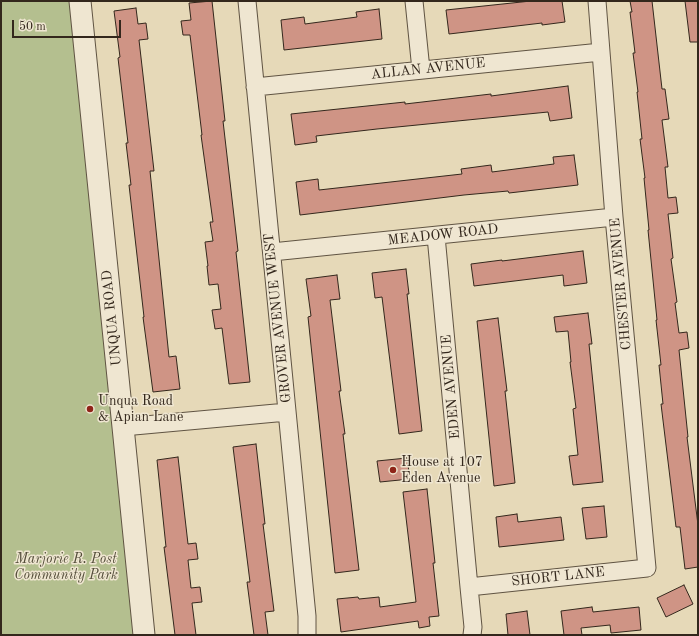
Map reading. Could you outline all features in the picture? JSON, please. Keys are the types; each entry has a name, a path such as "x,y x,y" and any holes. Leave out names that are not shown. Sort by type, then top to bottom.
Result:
{"street":[{"name":"UNQUA ROAD","path":"80,1 144,635"},
{"name":"GROVER AVENUE WEST","path":"247,1 307,616 307,635"},
{"path":"414,1 421,70"},
{"name":"CHESTER AVENUE","path":"597,1 614,217 647,568"},
{"name":"ALLAN AVENUE","path":"255,87 601,52"},
{"name":"MEADOW ROAD","path":"272,252 614,217"},
{"name":"EDEN AVENUE","path":"436,236 469,587 472,635"},
{"path":"123,427 287,412"},
{"name":"SHORT LANE","path":"469,587 647,568"}],"green space":[{"name":"Marjorie R. Post Community Park","path":"1,1 74,1 138,635 1,635"}],"building":[{"path":"212,1 250,382 229,384 222,328 215,329 212,310 221,309 218,284 209,285 207,266 205,242 213,241 210,222 213,222 201,135 190,35 183,35 181,21 191,20 189,3"},
{"path":"531,1 562,1 565,22 542,25 542,23 449,34 446,10"},
{"path":"630,1 652,1 662,89 665,89 669,119 662,120 668,167 665,167 668,198 676,197 678,213 668,214 673,258 671,259 677,302 675,303 679,333 687,332 689,348 679,350 687,437 698,525 698,567 685,569 680,527 676,527 661,404 663,404 659,365 661,365 648,230 645,178 640,139 642,139 633,53 635,53"},
{"path":"685,1 698,1 698,42 690,42"},
{"path":"136,8 138,24 146,23 148,39 139,40 154,171 150,171 169,357 176,356 180,389 153,392 143,317 129,185 131,185 126,143 128,143 114,11"},
{"path":"379,9 382,39 284,50 281,20 304,17 305,24 357,17 356,12"},
{"path":"568,86 572,118 550,121 548,112 316,136 317,142 295,145 291,114 405,102 405,104 491,94 491,96"},
{"path":"574,155 578,185 509,193 508,191 464,195 300,215 296,182 318,179 319,190 462,174 461,169 491,165 492,172 554,164 553,157"},
{"path":"583,251 587,283 564,286 563,275 474,286 471,264"},
{"path":"406,269 409,294 407,294 422,431 399,434 382,297 375,298 372,273"},
{"path":"337,275 340,299 330,300 341,391 339,391 345,434 343,434 359,570 335,573 308,317 311,316 306,279"},
{"path":"588,313 592,344 589,344 603,482 573,485 569,456 578,455 573,409 576,408 570,362 568,331 556,332 554,317"},
{"path":"498,318 507,391 505,391 515,483 494,486 477,321"},
{"path":"256,444 265,524 263,524 274,611 265,612 268,635 254,635 247,582 250,582 233,447"},
{"path":"178,457 188,544 196,543 198,559 188,560 191,588 200,587 202,602 192,603 196,635 175,635 164,547 166,547 157,460"},
{"name":"House at 107 Eden Avenue","path":"407,458 410,479 380,482 377,461"},
{"path":"427,489 439,616 429,617 430,626 419,628 418,621 341,632 337,599 379,597 380,607 416,602 403,492"},
{"path":"604,506 607,537 586,539 582,508"},
{"path":"517,514 518,522 561,517 564,540 499,547 496,517"},
{"path":"684,585 693,604 666,617 657,598"},
{"path":"592,607 593,612 639,607 641,630 611,633 610,625 581,628 582,635 564,635 561,611"},
{"path":"527,611 530,635 508,635 506,614"}],"place":[{"name":"Unqua Road & Apian Lane","path":"90,409"},
{"name":"House at 107 Eden Avenue","path":"393,470"}]}
